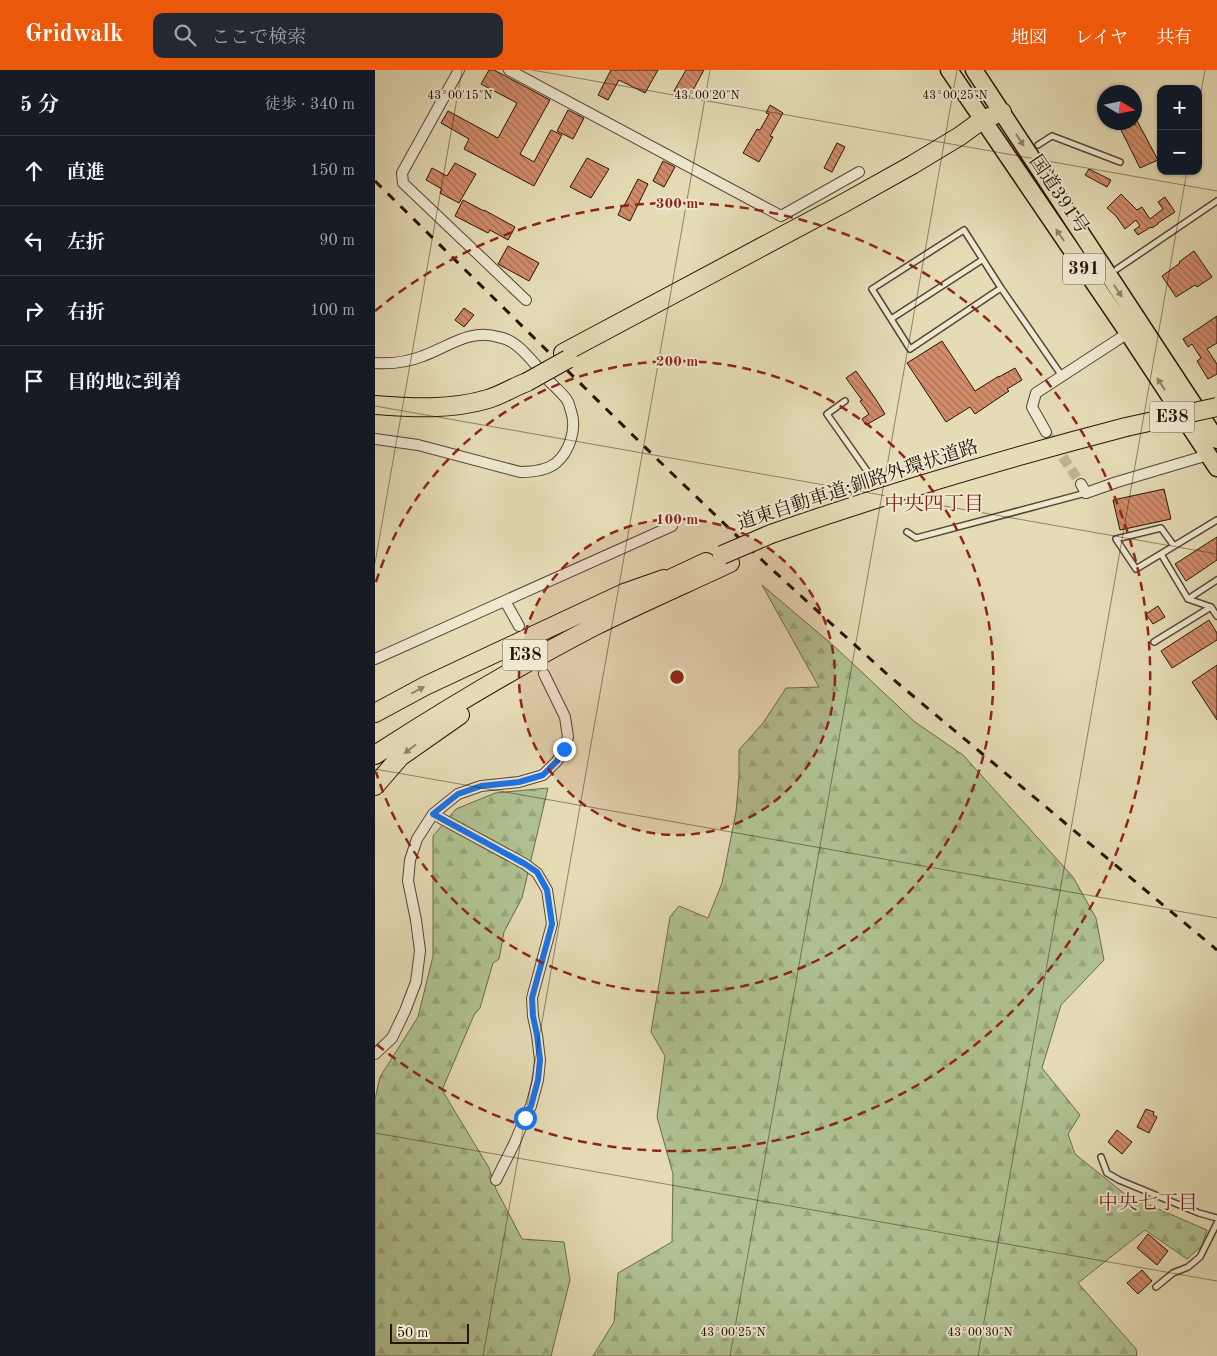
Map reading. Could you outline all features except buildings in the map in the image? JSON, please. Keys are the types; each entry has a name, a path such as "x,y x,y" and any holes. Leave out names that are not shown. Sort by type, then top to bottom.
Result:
{"highway":[{"name":"国道391号","path":"949,70 986,125 1217,440"},
{"name":"国道391号","path":"973,70 1003,112 1213,462"},
{"path":"375,405 425,408 469,404 489,398 844,203 960,136 986,125 1003,112"},
{"path":"375,398 426,401 468,396 525,378"},
{"name":"道東自動車道;釧路外環状道路","path":"375,744 591,618 679,574 726,559 832,513 911,488 1038,450 1127,431 1217,408"},
{"name":"道東自動車道;釧路外環状道路","path":"1127,431 1217,416"},
{"name":"道東自動車道;釧路外環状道路","path":"375,756 465,699 527,663 726,559"},
{"path":"375,713 425,686 624,593 679,574"},
{"path":"375,786 400,757 420,742 597,626"}],"street":[{"path":"459,70 402,173 403,183 526,300"},
{"path":"509,70 781,216 859,172"},
{"path":"1046,432 1032,407 1035,393 1134,329"},
{"path":"375,363 392,364 423,357 471,335 487,334 499,337 515,344 567,401 574,424 573,435 567,450 549,467 532,472 520,472 418,445 375,439"},
{"path":"1083,488 1213,462"},
{"path":"375,659 672,526"},
{"path":"505,601 519,626"},
{"path":"375,1054 392,1038 416,982 420,951 408,881 410,860 417,839 433,814 458,794 481,786 519,782 543,775 557,761 568,737 565,717 544,674"},
{"path":"433,814 525,864 537,872 547,890 552,924 532,998 540,1060 538,1080 531,1106 496,1180"}],"lane":[{"path":"1038,145 1053,136 1120,162"},
{"path":"1117,268 1217,201"},
{"path":"1001,288 910,349 872,289 964,230 982,260 1062,376"},
{"path":"891,319 982,260"},
{"path":"845,401 827,414 872,478"},
{"path":"907,532 917,538 1083,488"},
{"path":"1174,546 1161,528 1116,539 1136,569 1217,520"},
{"path":"1161,554 1188,599 1211,607 1217,616"},
{"path":"1188,599 1217,580"},
{"path":"1154,642 1211,607"},
{"path":"1101,1157 1107,1173 1119,1180 1199,1213 1217,1218"},
{"path":"1156,1286 1173,1273 1188,1267 1199,1257 1217,1223"}],"green space":[{"path":"762,585 835,647 915,722 963,755 1073,877 1096,918 1104,960 1061,1005 1042,1068 1080,1115 1068,1134 1075,1154 1126,1195 1207,1230 1202,1246 1187,1259 1145,1230 1078,1283 1136,1349 1137,1356 593,1356 614,1322 618,1273 672,1242 673,1174 657,1117 665,1056 651,1032 670,917 679,906 708,918 722,883 736,812 739,750 763,723 786,688 819,687"},
{"path":"548,788 522,898 504,932 499,959 493,963 480,1008 474,1015 442,1090 489,1168 496,1189 522,1239 564,1242 570,1280 551,1356 375,1356 375,1099 380,1077 418,1017 433,956 433,836 456,809 495,793"}],"tunnel":[{"path":"1046,432 1081,484"},
{"path":"524,635 544,674"}],"railway":[{"path":"375,181 656,458 813,607 888,675 1217,950"}],"district":[{"name":"中央四丁目","path":"934,505"},
{"name":"中央七丁目","path":"1148,1204"}],"route":[{"path":"525,1118 531,1106 538,1080 540,1060 532,998 552,924 547,890 537,872 433,814 458,794 481,786 519,782 543,775 557,761 564,749"}]}
